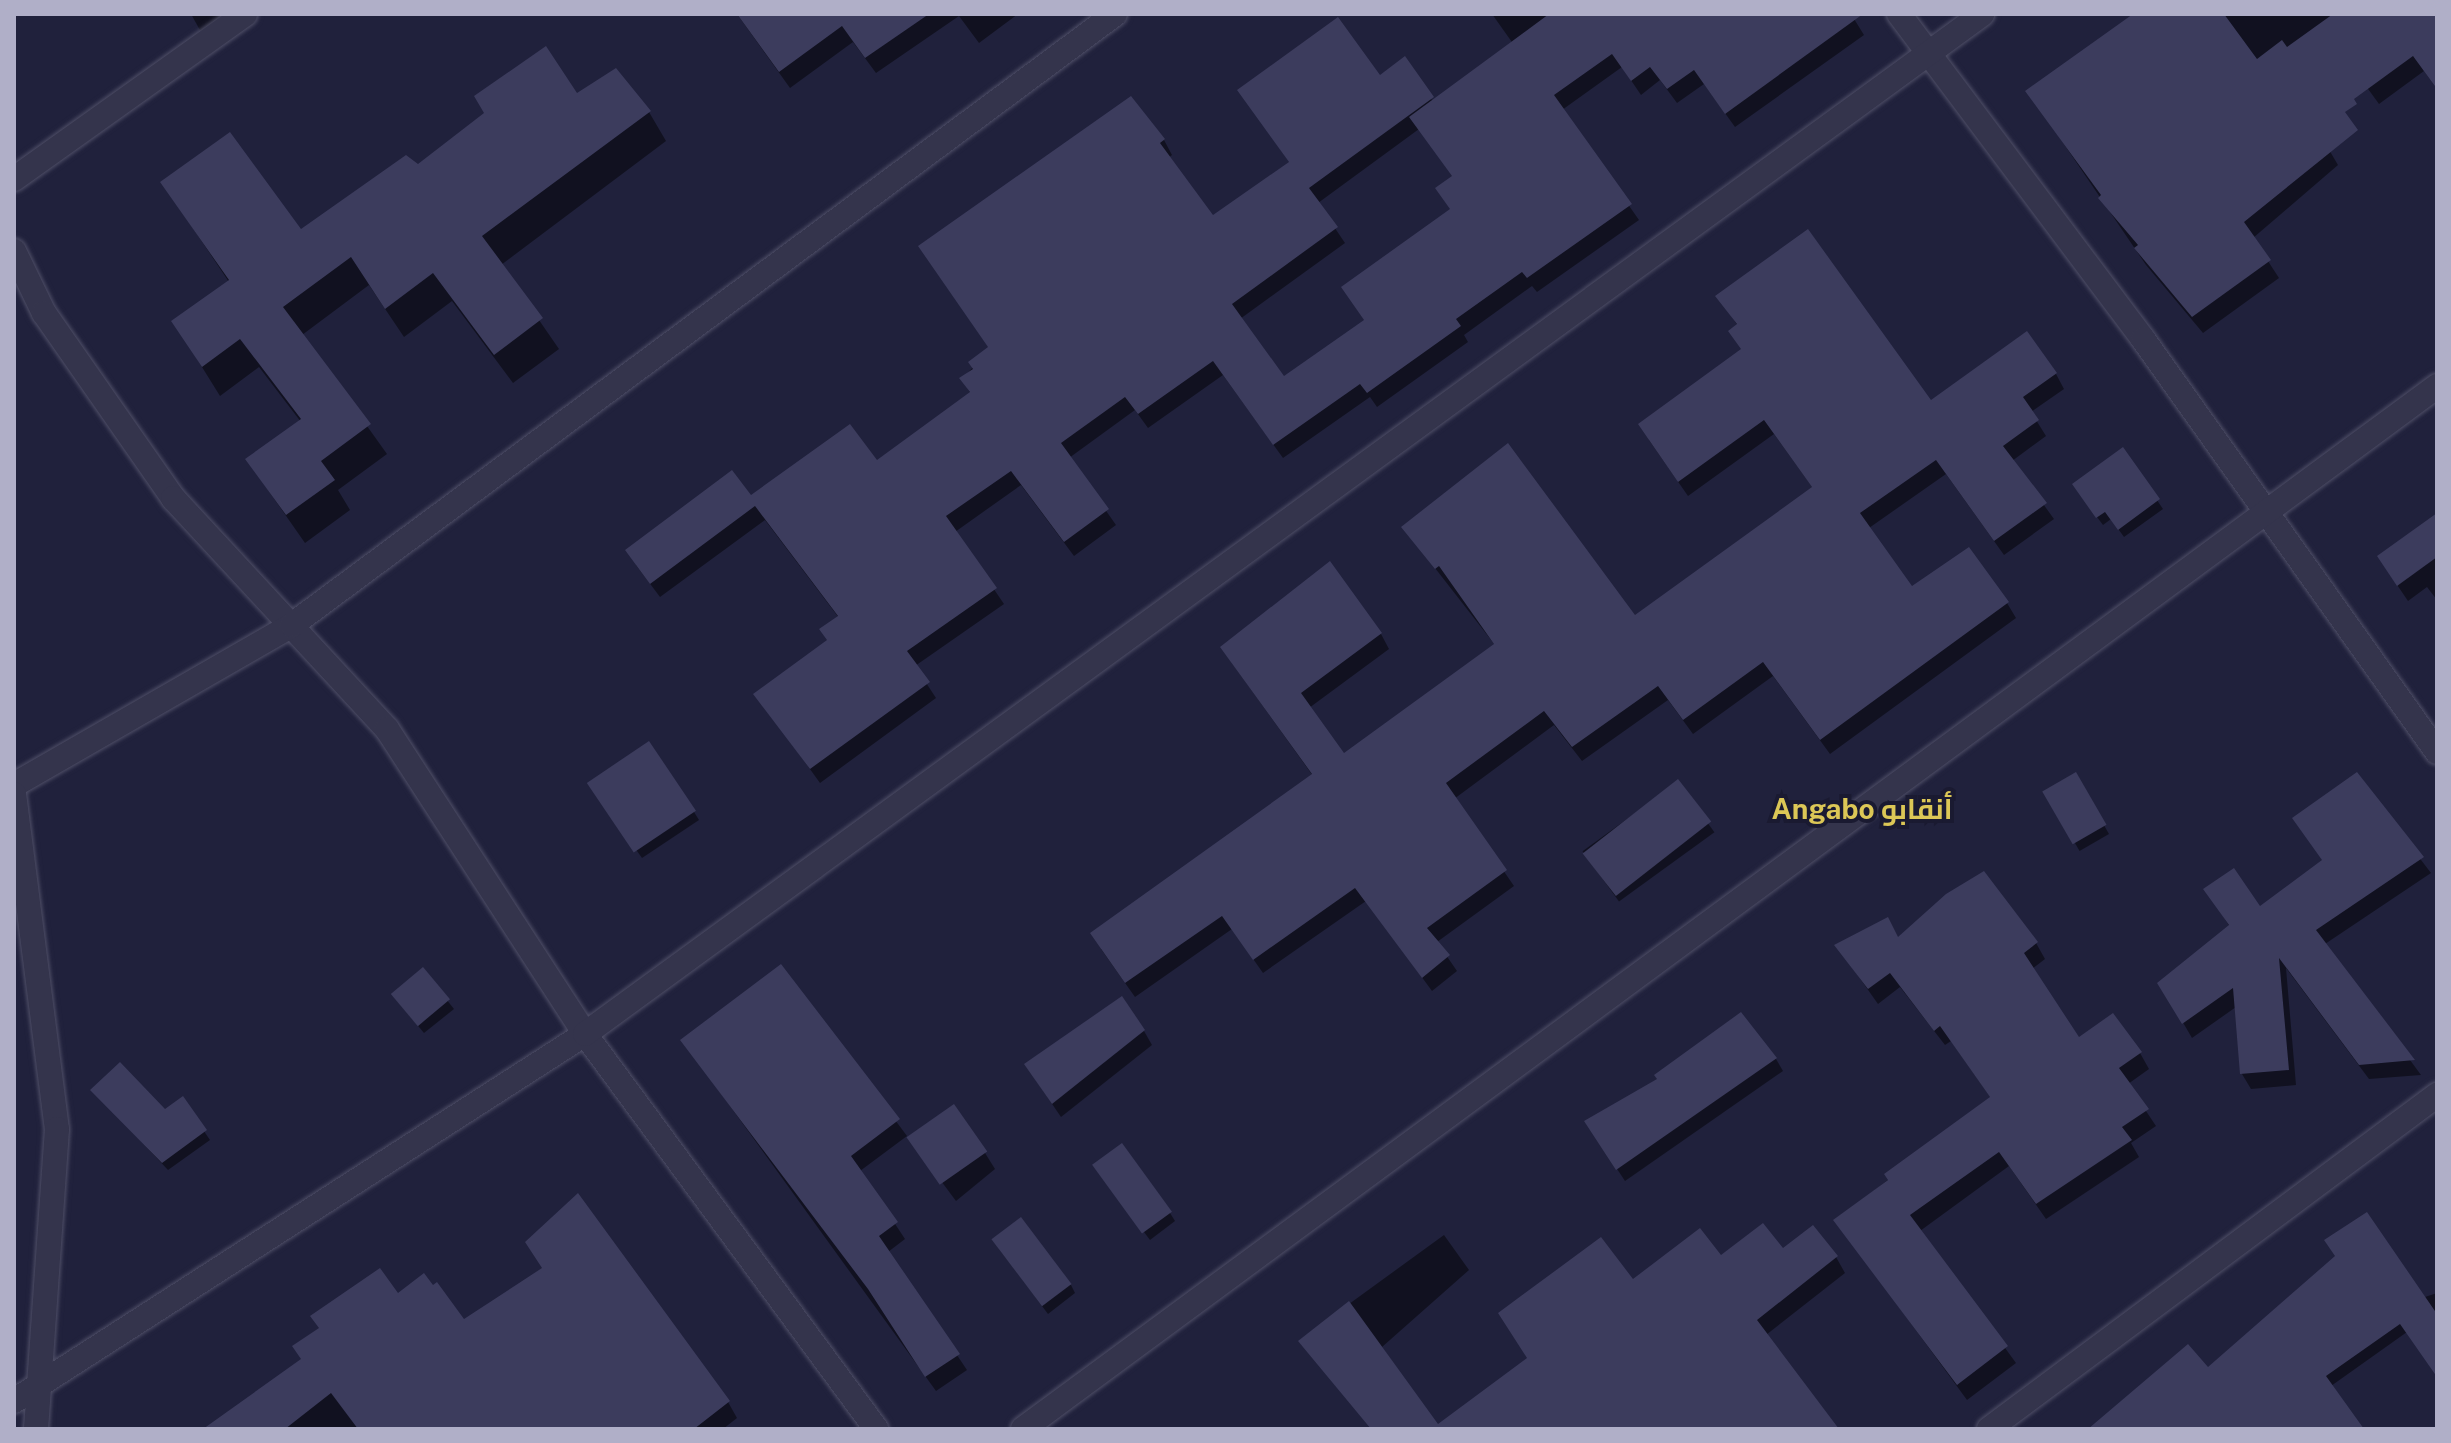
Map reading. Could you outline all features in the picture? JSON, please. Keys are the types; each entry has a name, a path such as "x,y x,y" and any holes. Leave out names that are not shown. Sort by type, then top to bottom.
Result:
{"street":[{"path":"14,179 245,14"},
{"path":"14,785 292,625 1115,14"},
{"path":"1899,14 2264,509 2437,752"},
{"path":"14,1401 585,1034 1982,14"},
{"path":"14,251 44,313 173,498 387,729 585,1034 876,1429"},
{"path":"1023,1429 2264,509 2437,386"},
{"path":"14,794 57,1129 36,1389 36,1429"},
{"path":"1989,1429 2437,1095"}],"building":[{"path":"737,14 929,14 865,58 842,26 779,72"},
{"path":"1549,14 1863,14 1725,114 1694,70 1667,89 1650,67 1631,81 1612,54 1554,95 1632,204 1527,278 1522,272 1456,319 1461,326 1367,393 1360,384 1273,445 1213,361 1138,414 1125,397 1061,443 1109,509 1064,542 1011,471 946,516 997,588 907,651 930,682 810,769 753,694 827,640 819,629 838,616 755,506 650,584 625,550 732,470 751,495 850,424 877,460 970,392 959,378 973,369 968,362 988,347 918,246 1131,96 1165,139 1160,143 1213,215 1289,162 1237,90 1338,17 1380,75 1405,56 1434,97 1309,188 1338,227 1232,304 1284,376 1364,320 1341,287 1450,209 1435,188 1452,176 1409,117"},
{"path":"2133,14 2224,14 2257,59 2282,40 2287,47 2333,14 2437,14 2437,89 2413,56 2354,99 2357,104 2345,112 2358,130 2244,222 2271,260 2192,317 2134,248 2138,245 2098,198 2101,195 2025,91"},
{"path":"546,46 577,93 616,68 651,111 482,236 543,318 494,355 433,273 385,309 351,257 283,307 371,424 321,461 335,480 286,515 245,459 301,419 240,339 202,367 171,321 229,280 160,182 230,132 301,229 406,155 418,164 484,113 474,96"},
{"path":"1808,229 1931,400 2027,331 2057,373 2023,397 2039,420 2003,446 2047,503 1994,541 1936,460 1860,513 1912,586 1969,547 2009,602 1820,740 1763,662 1683,720 1658,686 1572,747 1544,711 1446,783 1507,870 1427,928 1450,955 1422,978 1355,888 1253,960 1222,916 1125,983 1090,933 1312,774 1220,647 1330,561 1382,633 1301,693 1344,753 1494,644 1439,566 1435,569 1401,527 1508,443 1635,615 1812,487 1764,420 1678,482 1638,424 1741,349 1728,331 1737,324 1715,296"},
{"path":"2123,447 2160,499 2118,530 2105,512 2096,518 2072,484"},
{"path":"2437,513 2437,557 2397,586 2377,556"},
{"path":"649,741 696,811 634,853 587,783"},
{"path":"2076,772 2106,825 2073,844 2042,792"},
{"path":"2357,772 2424,857 2316,930 2415,1060 2359,1065 2279,958 2289,1070 2240,1074 2233,988 2182,1024 2157,983 2229,925 2203,889 2234,868 2260,906 2322,860 2292,818"},
{"path":"1678,779 1711,822 1616,896 1583,853"},
{"path":"1984,871 2038,942 2024,953 2079,1037 2113,1013 2142,1052 2119,1068 2149,1109 2122,1127 2132,1140 2036,1204 1999,1152 1910,1215 2008,1346 1957,1385 1833,1220 1888,1180 1884,1174 1990,1097 1940,1026 1934,1031 1890,973 1868,989 1834,945 1888,917 1898,937 1946,894"},
{"path":"781,964 900,1119 851,1156 898,1222 879,1236 960,1354 925,1377 868,1289 680,1040"},
{"path":"423,967 450,999 418,1026 391,994"},
{"path":"1122,996 1145,1030 1052,1104 1024,1064"},
{"path":"1741,1012 1777,1058 1616,1170 1584,1121 1657,1079 1654,1075"},
{"path":"120,1062 165,1109 183,1096 207,1130 162,1163 90,1090"},
{"path":"954,1104 987,1152 940,1185 906,1137"},
{"path":"1122,1143 1172,1212 1142,1234 1092,1165"},
{"path":"578,1193 730,1401 694,1429 358,1429 331,1393 285,1429 203,1429 301,1359 292,1346 319,1328 310,1316 380,1268 398,1293 424,1273 433,1285 437,1282 464,1319 542,1268 525,1242"},
{"path":"2367,1212 2437,1314 2437,1377 2400,1324 2326,1376 2364,1429 2088,1429 2188,1344 2208,1367 2335,1256 2324,1240"},
{"path":"1021,1217 1072,1284 1042,1306 991,1239"},
{"path":"1763,1223 1783,1248 1813,1225 1838,1256 1757,1320 1839,1429 1371,1429 1298,1341 1349,1301 1438,1424 1527,1358 1498,1313 1601,1237 1633,1279 1700,1228 1721,1255"}],"district":[{"name":"Angabo أنقابو","path":"1862,809"}]}
